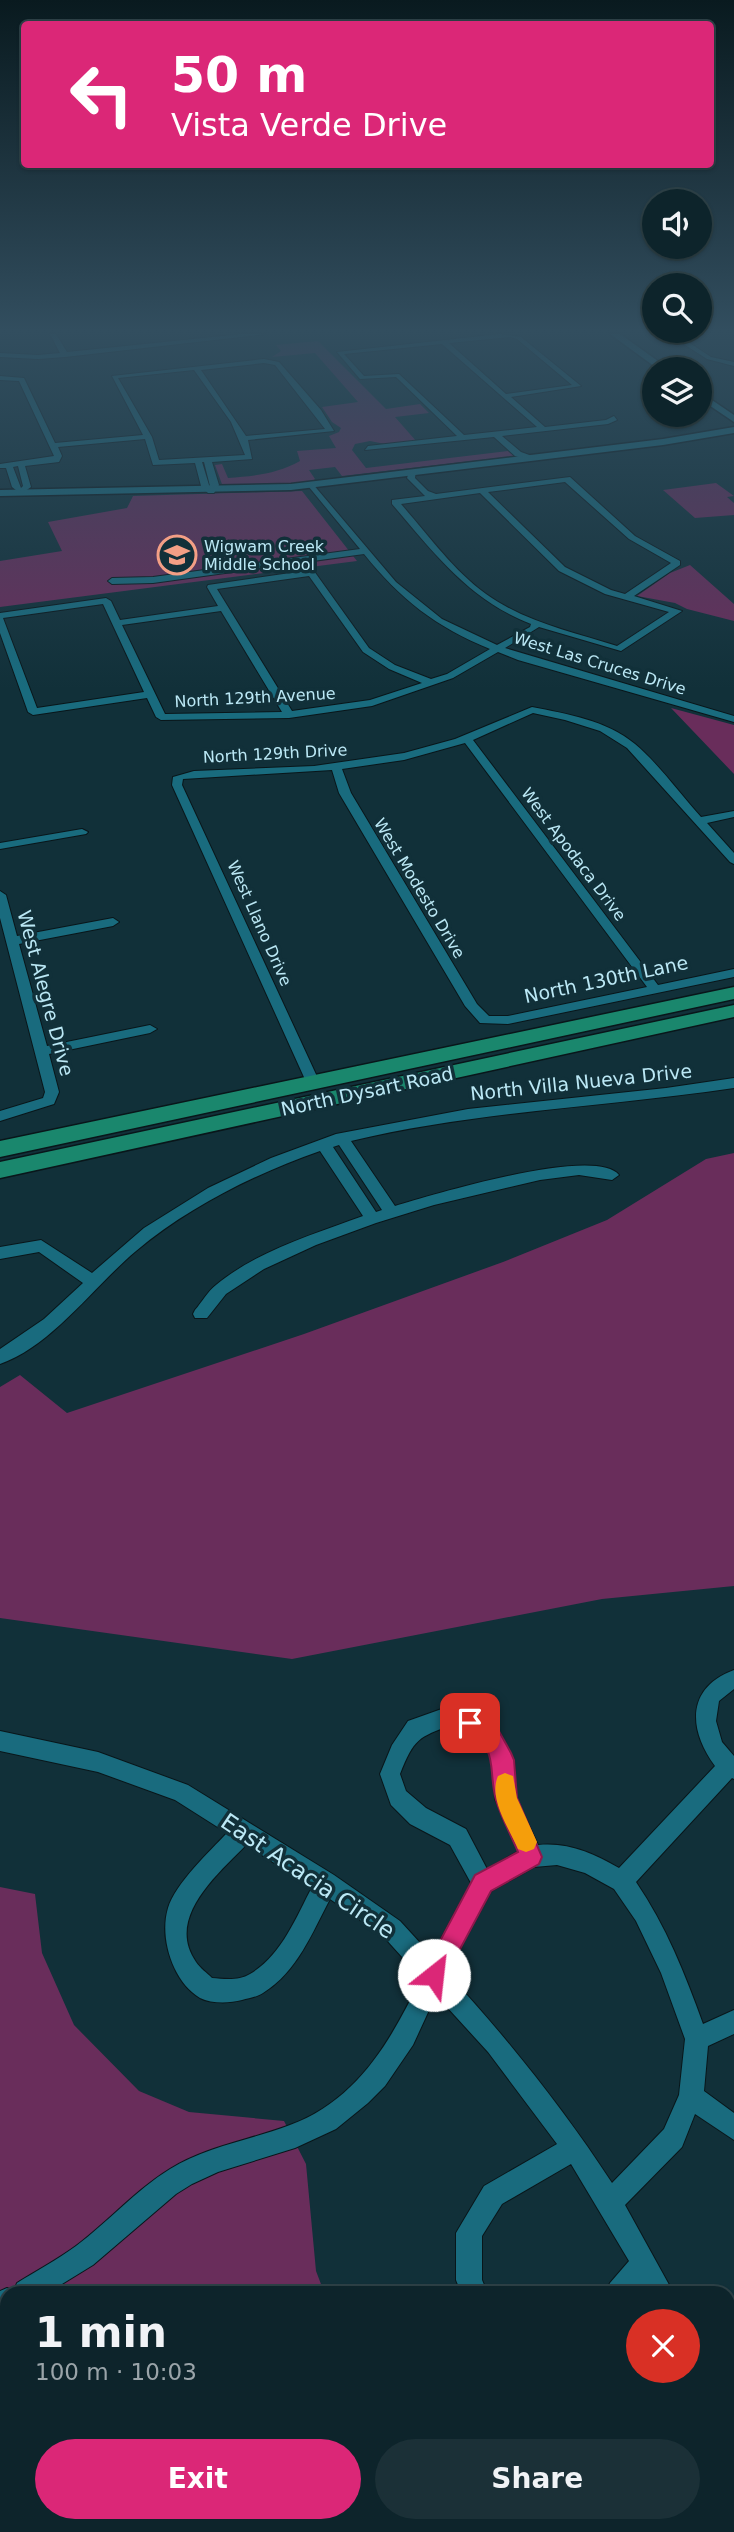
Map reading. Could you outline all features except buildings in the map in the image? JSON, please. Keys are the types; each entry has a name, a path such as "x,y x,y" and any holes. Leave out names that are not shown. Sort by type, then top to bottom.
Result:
{"main road":[{"name":"North Dysart Road","path":"0,1149 734,993"},
{"name":"North Dysart Road","path":"0,1170 734,1011"}],"street":[{"path":"21,492 5,466 56,460 56,452"},
{"path":"153,452 156,463 249,457 247,452"},
{"path":"516,452 529,458"},
{"path":"527,452 529,458"},
{"path":"0,493 211,491 312,485 572,452"},
{"path":"198,461 205,486 211,491"},
{"path":"208,461 215,485 211,491"},
{"path":"21,464 27,487 21,492"},
{"path":"413,472 411,478 425,493 434,496"},
{"path":"481,490 562,569 627,597 677,611 618,649 536,622 485,597 459,576 395,502 434,496 567,479 640,544 658,556 677,563 627,597"},
{"name":"West Las Cruces Drive","path":"312,485 393,584 422,609 492,647 544,666 734,719"},
{"path":"112,581 153,580 366,551"},
{"path":"289,715 211,586 311,573 366,650 392,667 429,682"},
{"path":"0,618 106,601 150,694"},
{"path":"116,623 224,608"},
{"name":"North 129th Avenue","path":"0,618 33,712 150,694 161,717 289,715 372,703 450,676 492,647 534,628 536,622"},
{"name":"North 129th Drive","path":"178,777 194,774 303,771 434,750 467,739 532,710 567,717 604,729 631,746 698,821"},
{"name":"West Apodaca Drive","path":"467,739 654,988"},
{"name":"West Modesto Drive","path":"336,767 345,793 472,1006 485,1020"},
{"name":"West Llano Drive","path":"178,777 177,785 313,1083"},
{"path":"698,821 734,814"},
{"path":"698,821 734,860"},
{"path":"0,846 82,832"},
{"name":"West Alegre Drive","path":"0,895 52,1092 49,1101 0,1116"},
{"path":"13,941 113,922"},
{"name":"North 130th Lane","path":"485,1020 508,1020 734,973"},
{"path":"42,1051 150,1029"},
{"name":"North Villa Nueva Drive","path":"0,1357 47,1326 132,1246 186,1208 256,1170 323,1143 384,1126 454,1115 734,1083"},
{"path":"341,1138 391,1212"},
{"path":"323,1143 371,1217"},
{"path":"201,1314 205,1302 272,1259 371,1217 490,1186 576,1170 611,1175"},
{"path":"0,1253 41,1246 93,1282"},
{"path":"622,1881 732,1767 712,1744 705,1718 708,1703 716,1689 734,1679"},
{"path":"483,1883 458,1837 418,1816 398,1798 390,1774 399,1752 415,1728 453,1715 488,1731 504,1760 506,1799 531,1857"},
{"name":"East Acacia Circle","path":"0,1741 110,1766 181,1792 326,1883 392,1929 496,2044 574,2147 610,2203 657,2286"},
{"path":"244,1831 203,1874 178,1910 176,1936 186,1968 207,1989 231,1991 255,1985 289,1954 326,1883"},
{"path":"36,2286 84,2256 167,2185 183,2175 216,2160 295,2136 344,2108 377,2078 405,2037 434,1975 483,1883 531,1857 556,1854 589,1863 622,1881 645,1913 671,1968 697,2039 691,2096 673,2138 610,2203"},
{"path":"697,2039 734,2022"},
{"path":"691,2096 734,2128"},
{"path":"472,2286 469,2280 469,2233 493,2195 541,2169 574,2147"},
{"path":"624,2286 644,2263"}],"shaded area":[{"path":"297,452 354,452 366,468 498,452 509,452 514,456 342,476 335,467 309,470 315,479 312,482 223,487 215,465 222,464 228,478 274,472 300,461"},
{"path":"716,483 734,496 727,497 734,503 734,515 695,518 663,490"},
{"name":"Wigwam Creek Middle School","path":"302,491 357,561 0,607 0,561 62,551 48,522 127,508 133,496"},
{"path":"690,565 734,604 734,621 687,609 675,603 637,596 670,573"},
{"path":"671,708 734,725 734,774"},
{"path":"734,1153 734,1586 602,1599 292,1659 0,1618 0,1387 20,1375 67,1413 304,1334 503,1262 607,1220 706,1159"},
{"path":"0,1887 35,1894 42,1953 74,2025 139,2091 189,2112 284,2121 306,2164 316,2271 322,2286 0,2286"}],"slow traffic":[{"path":"505,1783 506,1799 526,1842"}],"place":[{"name":"Wigwam Creek Middle School","path":"177,555"}],"route":[{"path":"434,1975 483,1883 531,1857 522,1830 506,1799 504,1760 488,1731 470,1723"}]}
